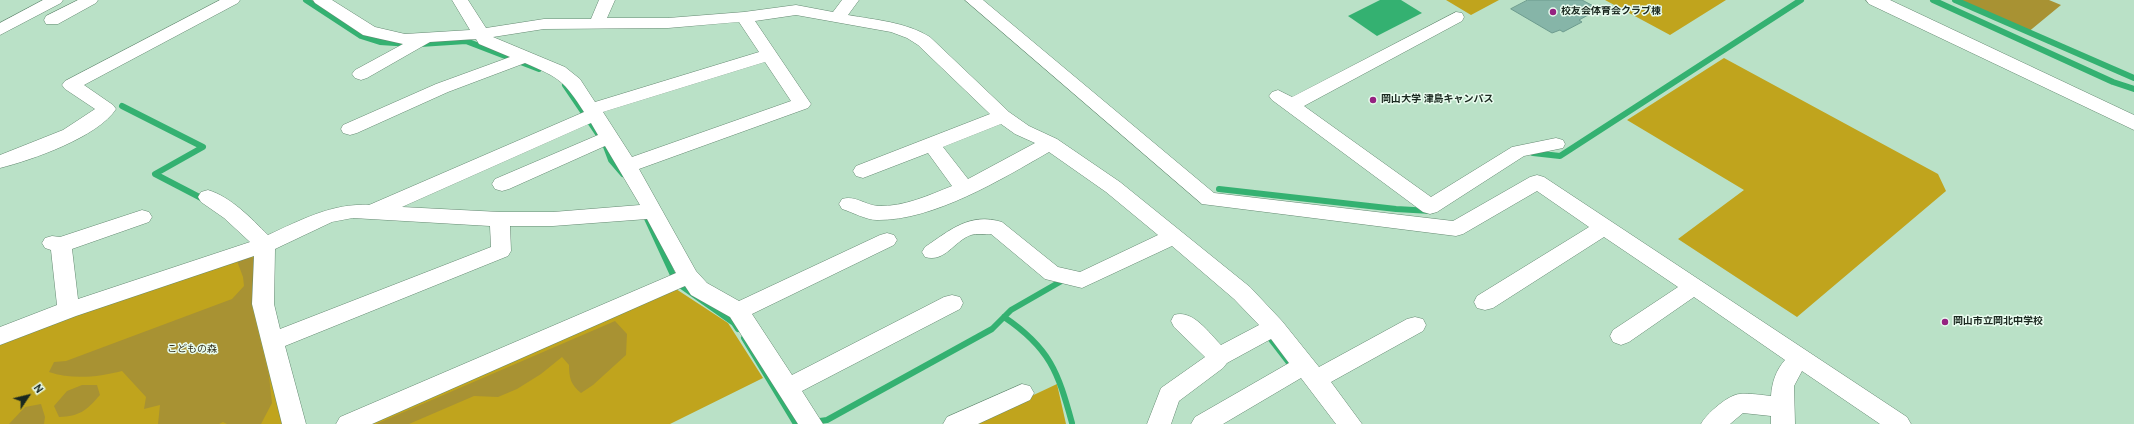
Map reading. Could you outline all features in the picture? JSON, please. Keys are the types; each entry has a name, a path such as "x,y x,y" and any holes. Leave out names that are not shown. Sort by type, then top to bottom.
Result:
{"street":[{"path":"0,30 55,0"},
{"path":"52,20 90,0"},
{"path":"0,162 62,140 94,121 107,109 71,86 232,0"},
{"path":"321,0 369,31 418,42 544,24 668,23 744,17 796,10 894,28 913,34 924,41 1004,116 1022,130 1050,143 1114,187 1169,239 1242,293 1267,330 1350,424"},
{"path":"460,0 485,40 521,60 559,72 574,83 604,140 627,166 681,279 738,311 811,424"},
{"path":"597,23 607,0"},
{"path":"836,17 851,0"},
{"path":"973,0 1209,199 1456,229 1537,182 1899,424"},
{"path":"1875,0 2134,123"},
{"path":"627,166 802,104 744,17"},
{"path":"1456,17 1285,100 1430,207 1518,151 1556,144"},
{"path":"361,74 418,42"},
{"path":"372,212 590,115 768,54"},
{"path":"350,129 442,88 521,60"},
{"path":"863,171 1004,116"},
{"path":"502,184 604,140"},
{"path":"849,204 876,213 929,204 965,189 1050,143"},
{"path":"931,144 965,189"},
{"path":"208,197 230,211 265,245 263,304 278,339 294,424"},
{"path":"0,336 68,310 265,245 327,216 360,210 372,212 500,219 553,219 648,212"},
{"path":"68,310 57,244 142,216"},
{"path":"278,339 501,251 500,219"},
{"path":"932,252 967,228 995,226 1052,272 1082,280 1169,239"},
{"path":"1485,302 1604,227"},
{"path":"738,311 887,240"},
{"path":"348,424 681,279"},
{"path":"1621,336 1693,287"},
{"path":"788,387 952,303"},
{"path":"1182,321 1219,357"},
{"path":"1203,424 1302,371 1415,324"},
{"path":"1159,424 1169,395 1215,362 1219,357 1267,330"},
{"path":"1713,424 1739,403 1783,416 1784,386 1788,372 1800,358"},
{"path":"955,424 1022,393"}],"green space":[{"path":"1446,0 1499,0 1471,15"},
{"path":"1605,0 1726,0 1670,35"},
{"path":"1954,0 2049,0 2061,5 2027,33"},
{"path":"1724,58 1938,174 1946,191 1797,317 1678,239 1744,190 1627,120"},
{"name":"こどもの森","path":"251,253 258,255 285,424 0,424 0,342"},
{"path":"248,257 254,258 252,307 269,376 272,403 261,424 227,424 223,422 219,424 158,424 160,405 144,409 146,397 122,371 86,377 67,376 49,372 54,362 66,361 232,299 244,286 243,277 237,261"},
{"path":"676,289 728,323 763,378 670,424 367,424"},
{"path":"615,321 627,334 626,355 593,385 581,393 573,384 569,374 569,365 562,357 541,374 517,389 498,397 474,396 409,424 376,424"},
{"path":"1057,384 1066,424 972,424"},
{"path":"82,385 97,385 100,395 82,412 59,417 54,406 67,391"},
{"path":"41,404 45,417 44,424 9,424 25,407"}],"shaded area":[{"path":"1380,0 1401,0 1422,13 1377,36 1348,16"}],"building":[{"path":"1528,0 1582,0 1599,9 1579,20 1582,22 1563,32 1560,30 1552,33 1511,9"}],"waterway":[{"path":"306,0 361,36 380,42 411,44"},
{"path":"1533,153 1560,156 1801,0"},
{"path":"1933,0 2113,82 2134,89"},
{"path":"1955,0 2134,78"},
{"path":"420,44 466,41 539,69"},
{"path":"565,85 605,144 611,160 623,174"},
{"path":"122,106 203,147 155,174 205,200"},
{"path":"1219,189 1396,209 1431,211"},
{"path":"644,212 673,275 683,287 734,323 738,329"},
{"path":"1004,317 1011,310 1065,279"},
{"path":"820,421 827,420 992,329 1004,317"},
{"path":"1004,317 1020,328 1032,339 1050,362 1062,389 1072,423"},
{"path":"1266,333 1293,368"},
{"path":"744,338 796,424"}],"place":[{"name":"校友会体育会クラブ棟","path":"1553,12"},
{"name":"岡山大学 津島キャンパス","path":"1373,100"},
{"name":"岡山市立岡北中学校","path":"1945,322"}]}
